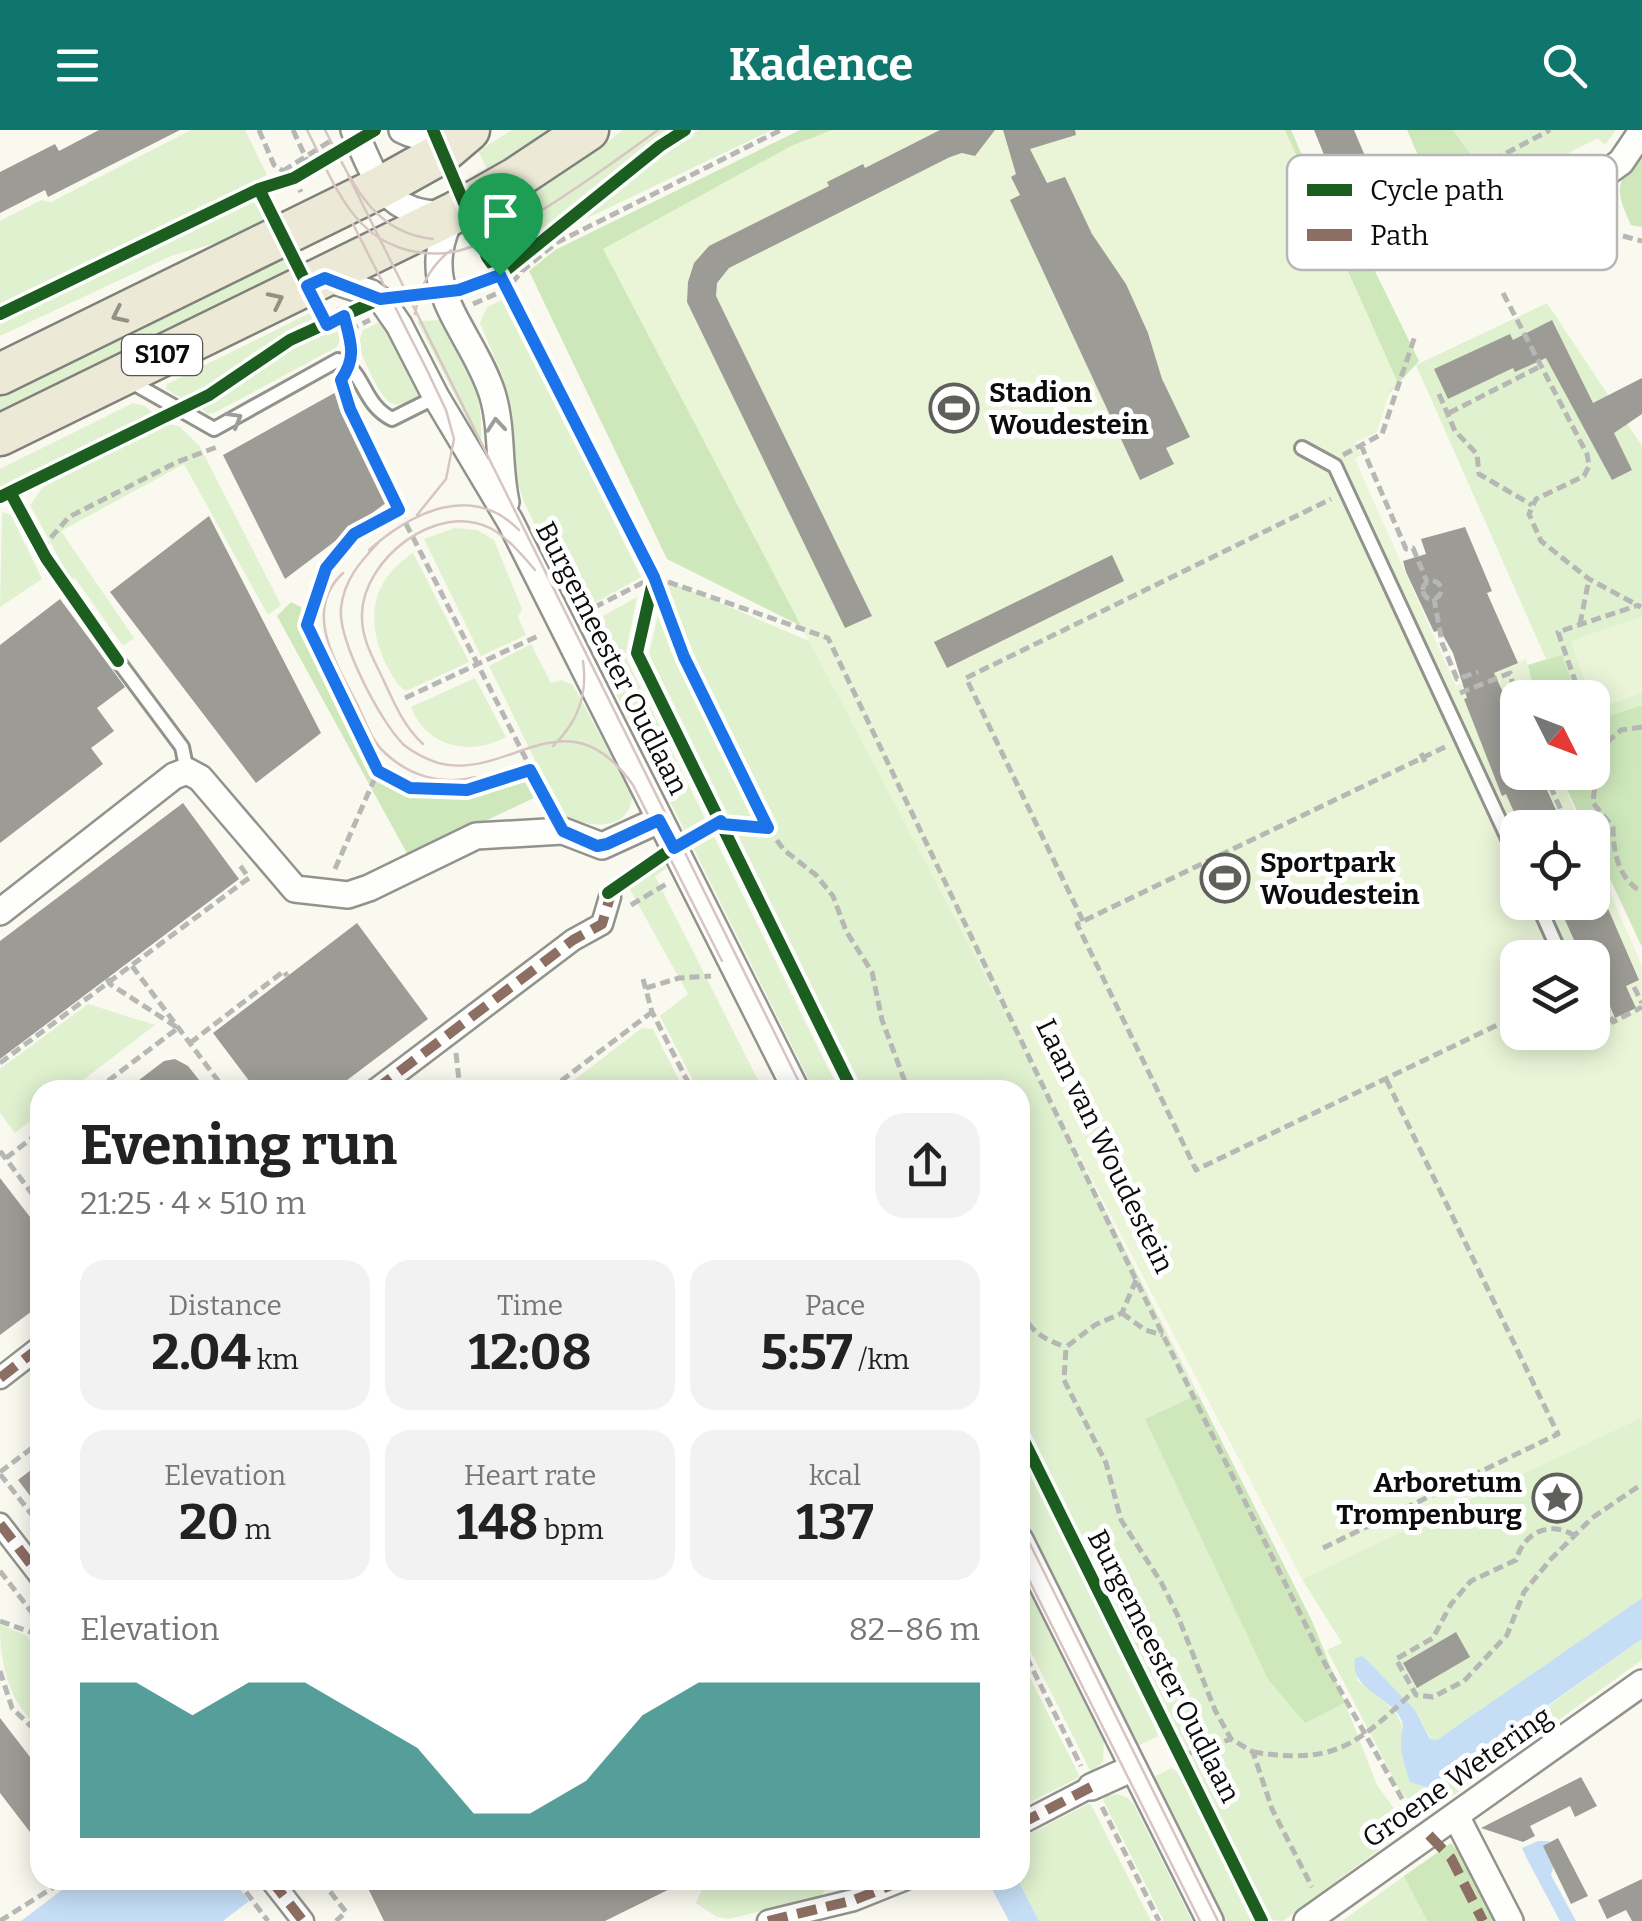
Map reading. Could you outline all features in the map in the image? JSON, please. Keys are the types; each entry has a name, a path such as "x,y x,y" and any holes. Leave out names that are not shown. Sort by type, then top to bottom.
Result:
{"main road":[{"name":"S107","path":"0,435 454,213 588,130"},
{"name":"S107","path":"0,374 381,186 442,152 465,133"}],"street":[{"path":"402,130 448,139 465,133"},
{"path":"1617,165 1642,130"},
{"path":"351,135 381,186 400,205 419,213 454,213"},
{"name":"Burgemeester Oudlaan","path":"454,213 437,261 439,281 492,395 500,473 510,521"},
{"path":"316,282 380,299"},
{"name":"Burgemeester Oudlaan","path":"380,299 399,325 436,397 510,521 791,1080"},
{"path":"0,912 174,776 187,771 200,778 295,889 310,892 348,895 369,888 476,836 563,831 602,846 659,820"},
{"path":"387,1080 543,962 602,924 609,896"},
{"path":"0,1378 30,1355"},
{"path":"0,1524 30,1563"},
{"path":"1030,1560 1210,1921"},
{"name":"Groene Wetering","path":"1316,1915 1642,1682"},
{"path":"1030,1819 1133,1768"},
{"path":"1456,1816 1510,1921"},
{"path":"280,1890 303,1921"},
{"path":"768,1921 879,1890"}],"lane":[{"path":"120,376 214,430 338,360 351,366 375,410 392,419 436,397"},
{"path":"1302,448 1335,466 1500,821"},
{"path":"118,661 182,747 187,771"}],"path":[{"path":"259,130 274,165 315,219"},
{"path":"293,130 308,163"},
{"path":"522,270 556,243 781,130"},
{"path":"1503,155 1550,130"},
{"path":"285,177 351,135"},
{"path":"516,306 500,275 574,215"},
{"path":"1623,236 1642,241"},
{"path":"316,282 344,316 352,344 351,366 341,380 350,409 563,831"},
{"path":"316,282 327,325 380,299"},
{"path":"1504,293 1583,445 1589,466 1584,476 1536,499 1531,522 1541,542 1589,579 1641,605"},
{"path":"1335,466 1340,456 1382,434 1415,336"},
{"path":"1449,413 1541,366"},
{"path":"1439,394 1461,440 1477,454 1479,474 1500,482 1532,505"},
{"path":"33,535 43,554 70,516 177,462 222,445"},
{"path":"1361,445 1406,549 1413,548 1427,582 1424,594 1450,597"},
{"path":"1083,922 966,678 1347,491"},
{"path":"399,510 354,534 326,568 307,625 378,771 410,788 467,790 530,770"},
{"path":"645,560 684,657 768,828 784,850 816,875 833,896 846,931 872,972 882,1020 904,1080"},
{"path":"405,698 654,577"},
{"path":"650,596 654,577"},
{"path":"1580,624 1589,579"},
{"path":"1427,582 1437,582 1442,643 1457,678 1478,672"},
{"path":"1575,680 1558,632 1641,605"},
{"path":"1444,700 1510,673 1512,680"},
{"path":"1642,727 1621,730 1603,746 1603,766 1592,803 1613,827 1611,847 1628,882 1642,892"},
{"path":"1462,739 1077,924 1196,1170 1500,1024"},
{"path":"336,865 378,771"},
{"path":"609,896 722,822 768,828"},
{"path":"0,1063 249,878 238,864"},
{"path":"639,900 661,886"},
{"path":"132,966 217,1080"},
{"path":"190,1044 284,971 287,976"},
{"path":"105,974 110,984 178,1028"},
{"path":"646,988 679,978 704,977"},
{"path":"643,979 652,1012 687,1080"},
{"path":"1610,1016 1613,1022 1642,1005 1634,986"},
{"path":"562,1080 652,1012"},
{"path":"109,1080 178,1028"},
{"path":"1324,1548 1558,1434 1386,1078"},
{"path":"6,1158 30,1140"},
{"path":"0,1150 30,1190"},
{"path":"1066,1346 1095,1325 1122,1313 1136,1280"},
{"path":"1122,1313 1146,1330 1163,1335"},
{"path":"1030,1327 1044,1339 1066,1346"},
{"path":"1066,1346 1064,1380 1106,1462 1121,1520 1162,1582 1215,1710 1231,1738 1253,1752 1285,1757 1328,1754 1364,1737 1414,1690"},
{"path":"30,1450 0,1473 30,1512"},
{"path":"1574,1536 1563,1528 1549,1527 1531,1535 1522,1544 1516,1560 1471,1582 1451,1604 1432,1638 1396,1659 1416,1695 1433,1696 1464,1681 1507,1635 1524,1592 1574,1536 1592,1518 1642,1484"},
{"path":"0,1571 30,1611"},
{"path":"0,1621 30,1631"},
{"path":"0,1670 12,1708 30,1725"},
{"path":"1133,1768 1153,1769 1179,1751 1231,1738"},
{"path":"1253,1752 1316,1915"},
{"path":"0,1921 50,1890"},
{"path":"245,1890 268,1921"},
{"path":"329,1890 353,1921"},
{"path":"336,1921 346,1912"}],"green space":[{"path":"191,130 245,130 267,175 0,305 0,221 41,200 51,202"},
{"path":"512,130 561,130 490,174 478,151"},
{"path":"623,130 673,130 536,236 521,243 505,207 583,160"},
{"path":"699,130 772,130 575,224 683,140"},
{"path":"800,130 875,130 819,635 667,559 529,271 555,250"},
{"name":"Sportpark Woudestein","path":"832,130 1285,130 1296,155 1287,155 1287,270 1348,270 1398,383 1390,391 1377,432 1356,442 1361,455 1355,459 1456,686 1526,659 1531,680 1500,680 1500,790 1566,790 1574,810 1500,810 1500,920 1610,920 1610,892 1642,966 1642,1417 1302,1579 603,249 791,146"},
{"path":"1260,130 1291,130 1302,155 1287,155 1287,189"},
{"path":"1407,130 1453,130 1471,155 1418,155"},
{"path":"1453,130 1616,130 1605,145 1598,138 1565,155 1471,155"},
{"path":"1642,151 1642,227 1631,225 1620,186"},
{"path":"253,200 267,223 171,256 0,336 0,320"},
{"path":"285,257 292,271 0,414 0,396"},
{"path":"1324,270 1374,270 1419,361 1383,400"},
{"path":"504,299 641,577 577,613 524,502 514,472 503,377 480,323 487,307"},
{"path":"1547,303 1642,446 1642,947 1610,878 1610,810 1577,810 1567,790 1610,790 1610,680 1531,680 1528,665 1546,659 1416,365"},
{"path":"312,312 315,322 281,338 186,401 166,389 167,384"},
{"path":"445,320 474,380 481,446 417,321"},
{"path":"388,321 425,393 401,404 393,404 383,395 358,345 363,330"},
{"path":"338,329 341,337 337,347 214,413 207,414 200,408 272,359"},
{"path":"133,403 145,406 155,415 0,490 0,469"},
{"path":"166,424 179,426 200,447 281,605 268,615 184,464 61,531 134,638 123,646 75,578 71,580 30,505 43,487"},
{"path":"2,512 11,515 42,579 0,607"},
{"path":"455,528 477,530 494,540 522,609 518,617 526,635 481,656 424,539"},
{"path":"413,553 469,662 406,691 387,666 374,618 380,589"},
{"path":"666,580 821,646 1198,1394 1145,1419 1305,1722 1345,1703 1377,1785 1408,1828 1283,1921 1272,1920 1030,1435 1030,1080 858,1080 649,654"},
{"path":"637,597 625,656 834,1080 809,1080 583,627"},
{"path":"291,602 301,607 303,631 377,779 417,791 452,795 488,790 527,776 538,796 409,857 277,616"},
{"path":"1642,616 1642,693 1610,704 1610,680 1584,680 1571,641"},
{"path":"531,644 551,683 562,680 573,685 632,795 630,807 616,821 583,823 562,815 489,666"},
{"path":"1562,655 1571,680 1531,680 1528,665"},
{"path":"475,678 506,737 465,747 438,739 427,731 411,707"},
{"path":"1642,705 1642,945 1610,878 1610,810 1577,810 1567,790 1610,790 1610,716"},
{"path":"665,865 667,868 655,876 758,1080 693,1080 660,1016 688,994 629,888"},
{"path":"88,1004 155,1025 83,1080 30,1080 30,1121 15,1133 0,1113 0,1069"},
{"path":"642,1028 653,1029 679,1080 574,1080"},
{"path":"1198,1394 1313,1623 1345,1703 1305,1723 1268,1679 1145,1419"},
{"name":"Arboretum Trompenburg","path":"1642,1417 1642,1598 1437,1741 1431,1739 1415,1710 1363,1656 1357,1680 1397,1715 1404,1734 1404,1765 1436,1786 1642,1639 1642,1660 1429,1813 1413,1806 1399,1789 1327,1650 1342,1643 1302,1579"},
{"path":"1030,1471 1157,1732 1158,1736 1138,1746 1030,1530"},
{"path":"1030,1593 1104,1741 1103,1762 1091,1772 1030,1650"},
{"path":"0,1624 30,1640 30,1719 13,1694 2,1653"},
{"path":"1030,1678 1080,1777 1030,1802"},
{"path":"1171,1768 1179,1772 1252,1921 1224,1921 1152,1778"},
{"path":"1117,1794 1134,1805 1192,1921 1164,1921 1103,1800"},
{"path":"1090,1803 1151,1921 1039,1921 1023,1890 1030,1890 1030,1834"},
{"path":"1451,1843 1463,1858 1495,1921 1427,1921 1404,1876"},
{"path":"1404,1876 1427,1921 1342,1921"},
{"path":"702,1890 825,1890 819,1897 729,1919 717,1917 696,1903"}],"water":[{"path":"1642,1598 1642,1639 1430,1788 1410,1782 1402,1752 1402,1721 1362,1683 1355,1658 1363,1656 1415,1710 1430,1739 1437,1740"},
{"path":"1549,1841 1556,1858 1551,1875 1576,1921 1560,1921 1527,1859 1522,1848"},
{"path":"62,1890 241,1890 249,1901 223,1921 21,1921"},
{"path":"1023,1890 1039,1921 1009,1921 993,1891"}],"building":[{"path":"99,130 180,130 48,197 45,190 0,213 0,172 55,144 59,151"},
{"path":"940,130 995,130 975,156 962,153 950,157 729,268 717,283 716,296 872,616 845,628 687,302 688,282 694,263 709,246 829,186 827,182 863,164 865,168"},
{"path":"1003,130 1075,130 1076,135 1030,149 1047,183 1065,177 1092,234 1126,284 1148,333 1162,379 1190,437 1166,448 1174,464 1140,480 1010,200 1020,195 1011,177 1016,174"},
{"path":"1314,130 1354,130 1365,155 1324,155"},
{"path":"1552,320 1593,403 1642,378 1642,414 1614,433 1632,470 1612,480 1546,358 1515,372 1513,368 1448,399 1434,369 1510,334 1513,340"},
{"path":"338,391 391,499 285,579 223,455"},
{"path":"209,516 321,733 256,783 110,592"},
{"path":"1465,527 1492,591 1487,593 1518,663 1494,673 1500,686 1500,790 1547,790 1556,810 1513,810 1506,794 1502,796 1464,699 1467,698 1453,653 1440,630 1434,632 1406,572 1403,561 1426,554 1421,539"},
{"path":"1112,555 1124,581 947,668 934,642"},
{"path":"60,599 125,687 97,708 114,731 91,748 103,764 0,843 0,645"},
{"path":"183,803 239,879 0,1059 0,941"},
{"path":"1610,913 1639,980 1626,986 1636,1008 1615,1018 1610,1006 1610,940 1574,940 1565,920 1610,920"},
{"path":"357,923 428,1019 347,1080 248,1080 213,1033"},
{"path":"175,1059 188,1066 199,1080 139,1080 164,1061"},
{"path":"0,1178 30,1217 30,1312 0,1335"},
{"path":"30,1471 30,1496 18,1480"},
{"path":"1456,1632 1470,1657 1417,1688 1403,1663"},
{"path":"0,1718 30,1757 30,1832 0,1793"},
{"path":"1581,1777 1597,1806 1575,1817 1570,1806 1530,1826 1535,1836 1523,1842 1481,1828"},
{"path":"1558,1838 1588,1896 1571,1904 1543,1846"},
{"path":"1642,1879 1642,1921 1632,1921 1626,1910 1607,1919 1598,1900"},
{"path":"369,1890 668,1890 605,1921 384,1921"}],"tram line":[{"path":"307,130 338,191 361,223 389,243 434,254 468,248 524,221 658,130"},
{"path":"325,130 354,184 378,215 412,235 433,239"},
{"path":"348,175 798,1080"},
{"path":"353,224 446,410 454,439 446,479 417,515"},
{"path":"415,314 427,278 451,250"},
{"path":"369,550 423,514 462,505 501,516 519,530"},
{"path":"423,744 400,713 366,640 362,614 375,574 406,541 447,522 469,522 490,528 535,570"},
{"path":"378,543 349,580 341,608 342,622 362,680 394,734 425,758 464,766 561,741 584,744 608,758 633,785 722,961"},
{"path":"343,573 331,588 325,605 327,639 376,742 415,773 451,780 476,777"},
{"path":"553,746 579,707 584,685 583,661"},
{"path":"1030,1544 1218,1921"},
{"path":"1030,1582 1200,1921"}],"marked path":[{"path":"388,1080 573,940 602,924 610,897"},
{"path":"0,1378 30,1355"},
{"path":"0,1524 30,1563"},
{"path":"1030,1819 1091,1787"},
{"path":"1429,1835 1451,1858 1483,1921"},
{"path":"279,1890 303,1921"},
{"path":"768,1921 879,1890"}],"cycle path":[{"path":"0,314 259,189 294,178 375,130"},
{"path":"433,130 487,257 500,275 654,577 637,653 847,1080"},
{"path":"0,497 209,395 290,340 380,299 459,289 500,275 685,130"},
{"path":"259,189 327,325"},
{"path":"10,492 46,558 118,661"},
{"path":"608,893 680,843 721,821"},
{"path":"1030,1453 1262,1921"}],"place":[{"name":"Stadion Woudestein","path":"954,408"},
{"name":"Sportpark Woudestein","path":"1225,878"},
{"name":"Arboretum Trompenburg","path":"1557,1498"}],"route":[{"path":"500,275 654,577 684,657 768,828 721,821 674,848 659,820 597,846 563,831 530,770 467,790 410,788 378,771 336,686 307,625 326,568 354,534 399,510 350,409 341,380 351,366 352,344 344,316 327,325 307,286 325,278 380,299 459,290 500,275"}]}
